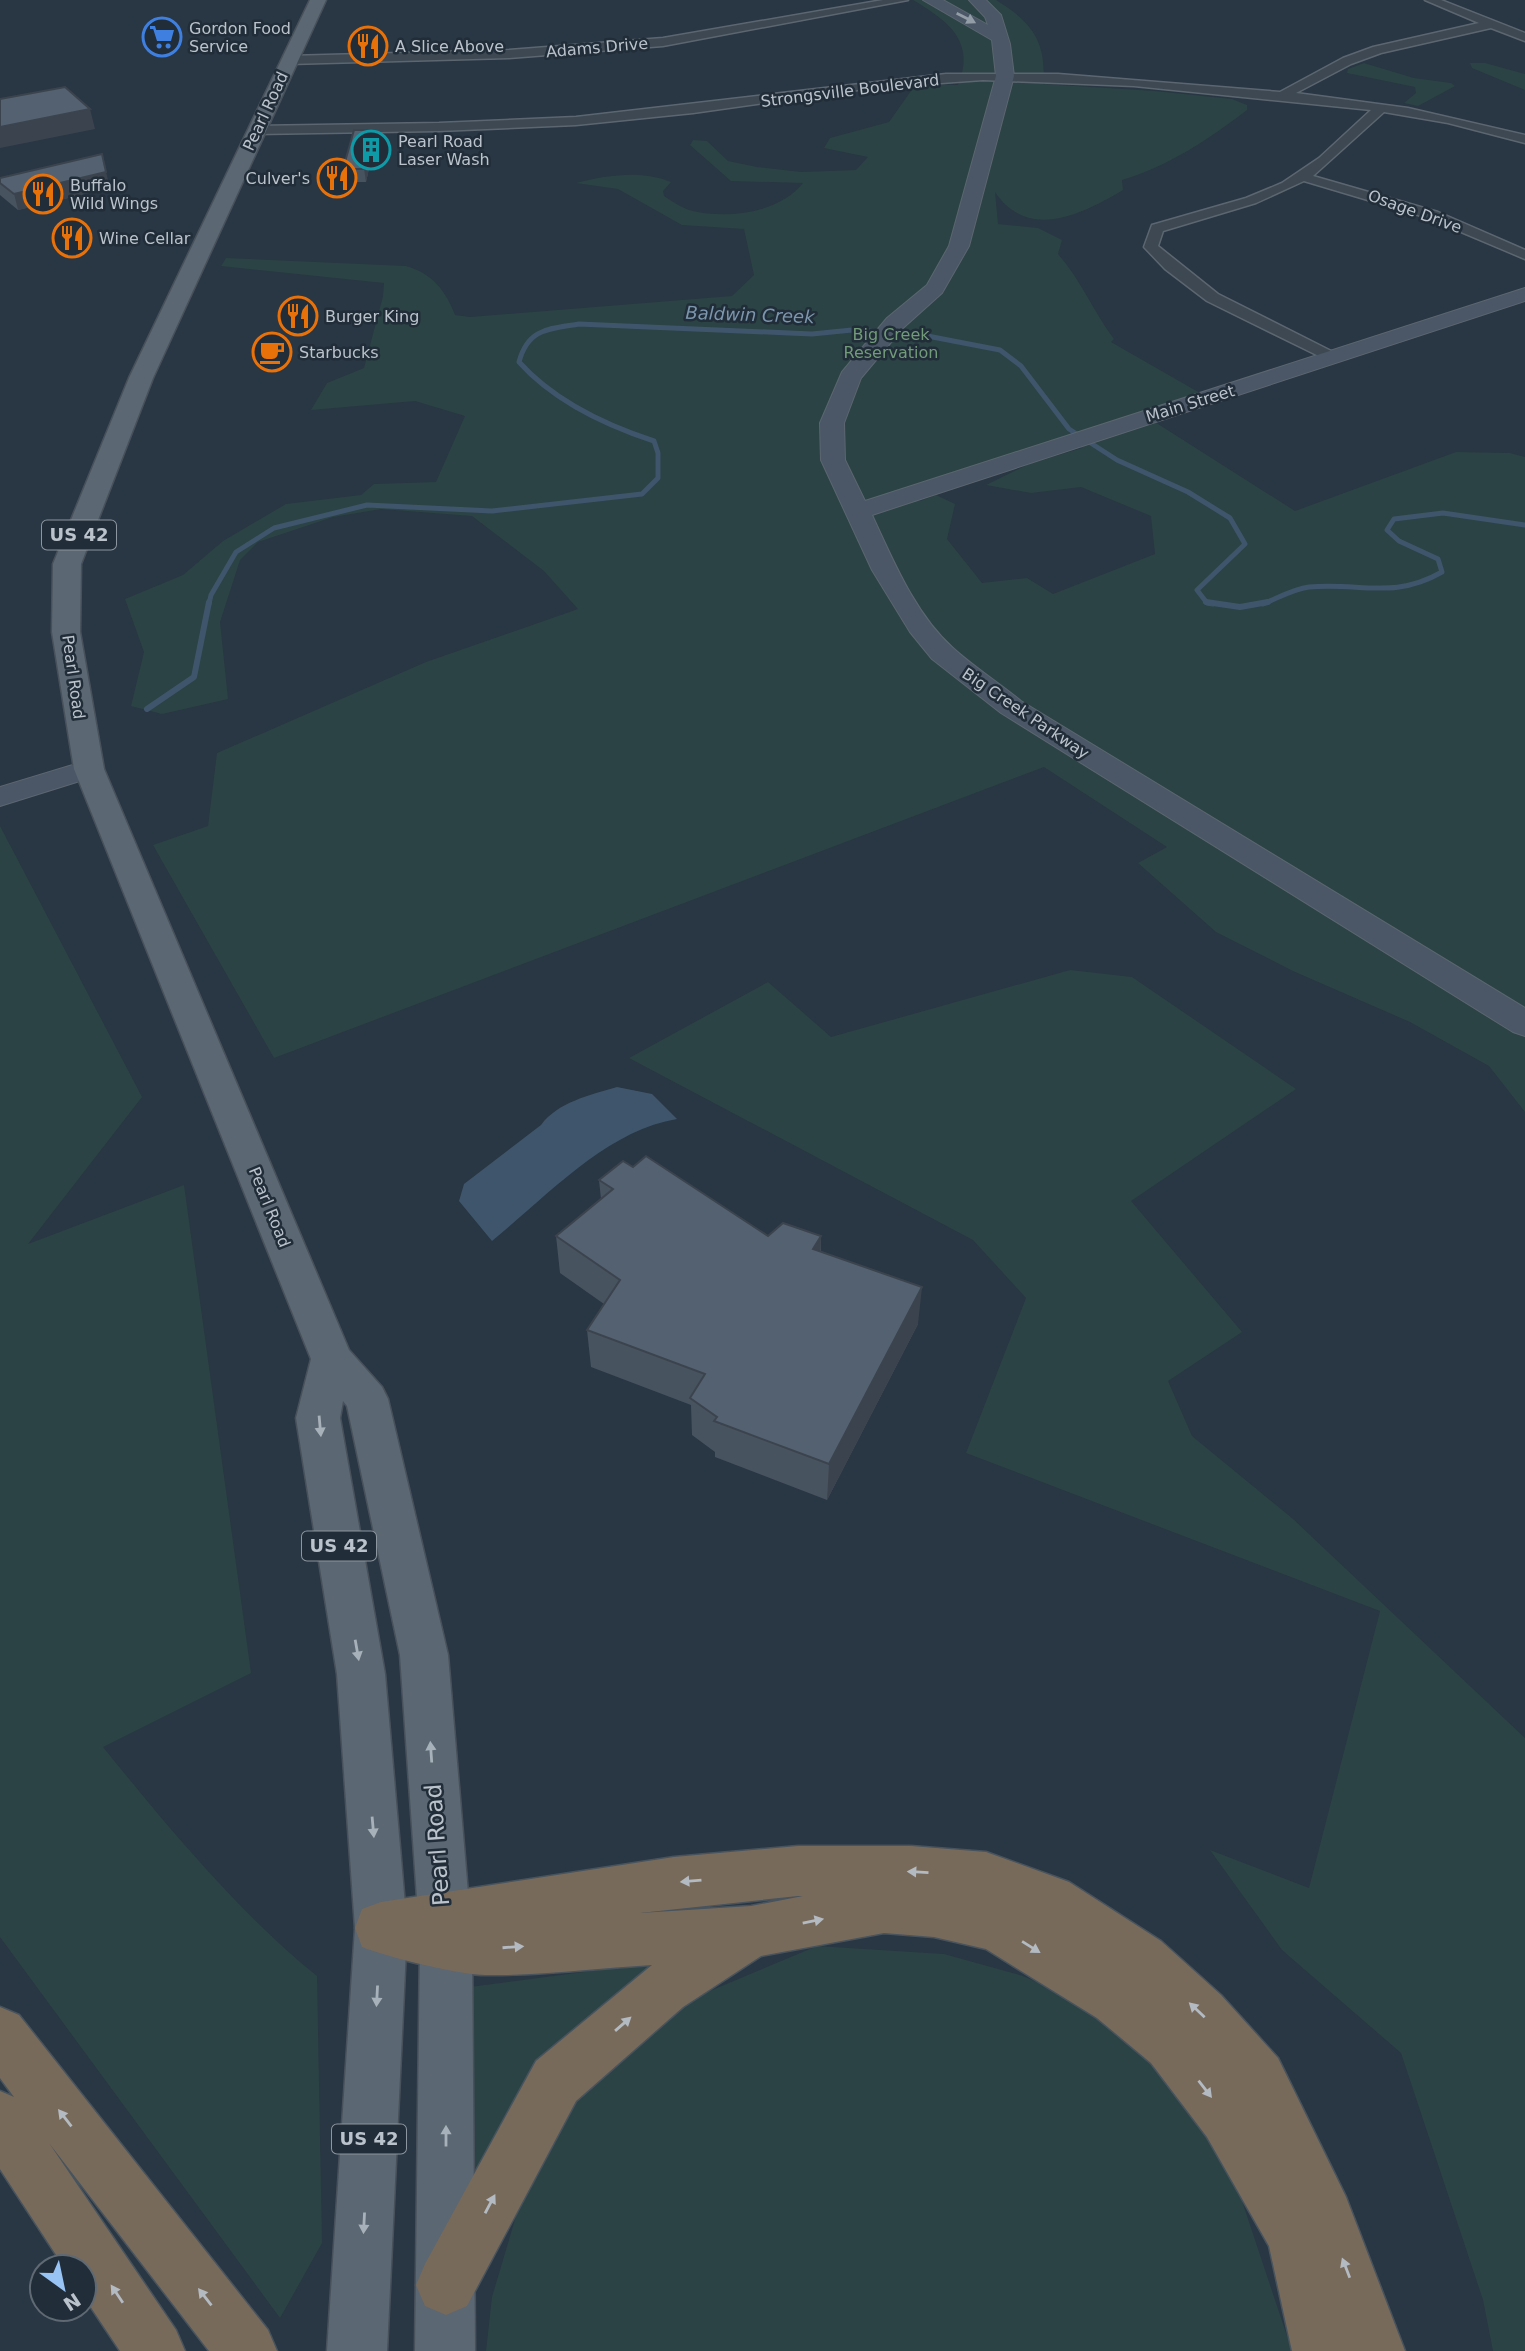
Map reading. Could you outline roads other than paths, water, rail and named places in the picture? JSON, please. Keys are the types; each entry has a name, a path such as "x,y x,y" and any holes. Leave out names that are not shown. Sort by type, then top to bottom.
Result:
{"highway":[{"path":"382,1928 444,1930 674,1882 798,1871 911,1871 986,1877 1051,1900 1142,1960 1202,2014 1258,2078 1326,2217 1375,2351"},
{"path":"444,1930 484,1949 751,1933 884,1907 934,1911 996,1925 1116,1999 1170,2044 1227,2117 1296,2237 1322,2351"},
{"path":"446,2285 556,2081 664,1988 751,1933"},
{"path":"0,2034 247,2351"},
{"path":"0,2119 155,2351"}],"main road":[{"name":"Pearl Road","path":"318,0 141,378 67,564 66,632 89,769 332,1359 367,1399 424,1655 444,1930 445,2351"},
{"name":"US 42","path":"332,1359 318,1418 361,1674 382,1928 356,2351"}],"street":[{"name":"Adams Drive","path":"289,60 509,54 663,42 902,0"},
{"path":"931,0 1000,39"},
{"name":"Big Creek Parkway","path":"977,0 993,15 1000,39 1005,76 959,246 935,289 888,331 849,377 832,423 834,460 885,570 924,632 942,653 966,673 1035,721 1525,1024"},
{"path":"1431,0 1525,37"},
{"path":"1283,95 1347,61 1377,50 1491,24"},
{"name":"Strongsville Boulevard","path":"256,130 475,126 622,117 909,80 1005,76 1087,78 1283,95 1446,117 1525,139"},
{"path":"1331,357 1209,297 1173,271 1151,247 1157,229 1183,218 1234,207 1303,177 1380,108"},
{"name":"Osage Drive","path":"1303,177 1433,215 1525,255"},
{"name":"Main Street","path":"856,512 1053,445 1525,294"},
{"path":"0,797 89,769"}],"water":[{"path":"617,1087 652,1094 677,1119 651,1126 602,1151 492,1241 459,1201 464,1184 541,1125 556,1110 575,1100"}],"waterway":[{"name":"Baldwin Creek","path":"209,604 211,595 236,552 274,528 367,505 492,511 642,494 658,478 658,453 654,441 581,410 548,389 519,362 528,342 534,336 549,329 579,324 812,334 852,330 917,334 1000,350 1021,366 1069,429 1117,460 1188,492 1230,518 1245,544 1197,590 1206,602"},
{"name":"Baldwin Creek","path":"1267,602 1303,588 1392,588 1424,580 1442,572 1438,559 1399,541 1387,530 1394,519 1443,513 1525,525"},
{"name":"Baldwin Creek","path":"147,709 194,677 209,602"},
{"name":"Baldwin Creek","path":"1206,602 1240,607 1267,602"},
{"name":"Baldwin Creek","path":"1206,602 1213,604"},
{"name":"Baldwin Creek","path":"1263,604 1267,602"}],"place":[{"name":"Gordon Food Service","path":"162,37"},
{"name":"A Slice Above","path":"368,46"},
{"name":"Pearl Road Laser Wash","path":"371,150"},
{"name":"Culver's","path":"337,178"},
{"name":"Buffalo Wild Wings","path":"43,194"},
{"name":"Wine Cellar","path":"72,238"},
{"name":"Burger King","path":"298,316"},
{"name":"Starbucks","path":"272,352"}],"park label":[{"name":"Big Creek Reservation","path":"891,343"}]}
